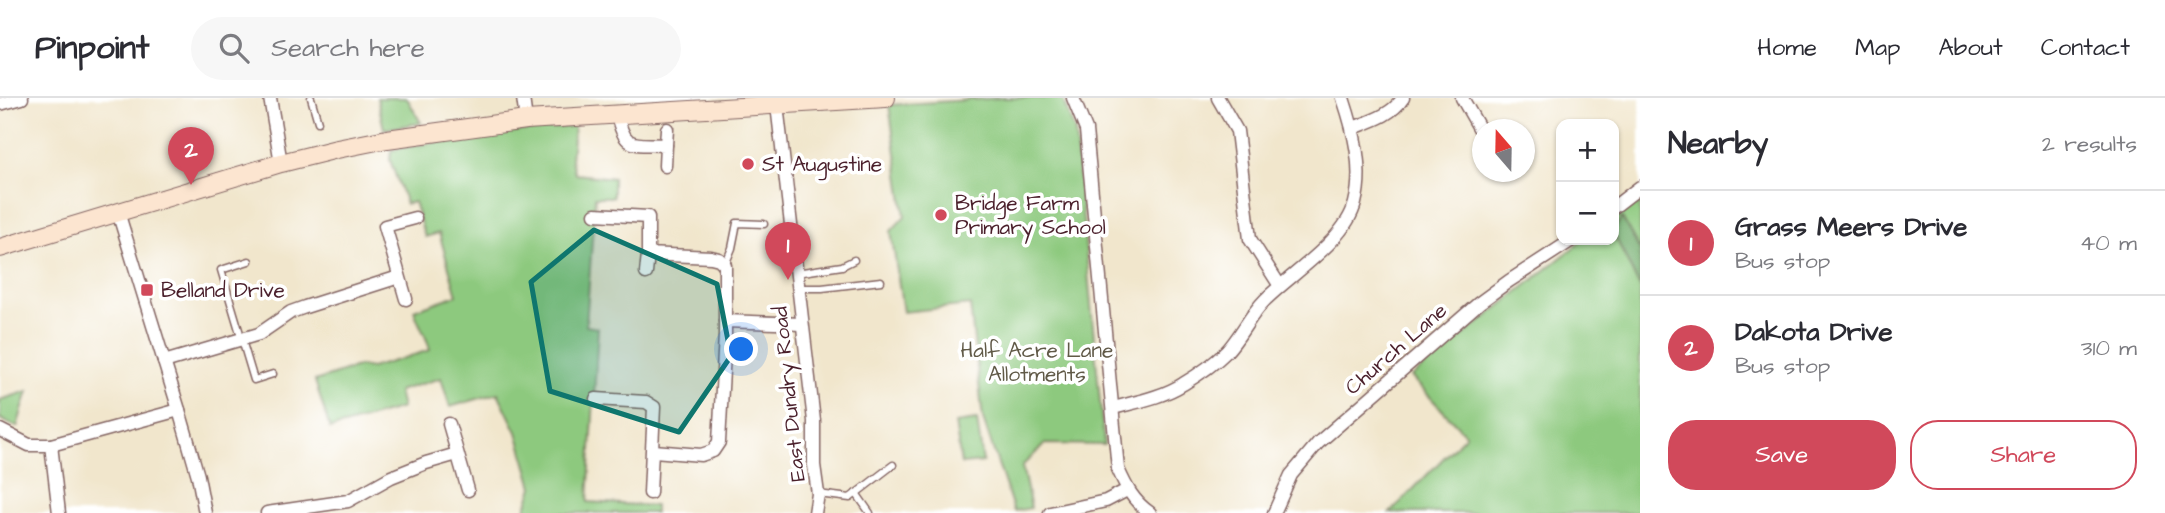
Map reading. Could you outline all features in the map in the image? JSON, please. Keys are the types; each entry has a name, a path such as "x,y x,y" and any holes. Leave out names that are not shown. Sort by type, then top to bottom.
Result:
{"street":[{"path":"5,101 22,98"},
{"path":"270,98 281,163"},
{"path":"523,98 526,120"},
{"path":"0,247 281,163 387,139 526,120 617,114 655,104 777,105 886,98"},
{"path":"1073,98 1086,130 1118,469 1127,490 1139,505 1150,513"},
{"path":"1218,98 1237,131 1250,239 1280,286"},
{"path":"1112,408 1146,400 1180,386 1205,369 1226,352 1263,302 1343,229 1355,204 1359,171 1353,128 1343,98"},
{"path":"1353,128 1384,116 1403,98"},
{"path":"1462,98 1474,119"},
{"name":"East Dundry Road","path":"777,105 814,421 814,465 818,494 815,513"},
{"path":"617,114 622,135 626,140 632,143 666,145"},
{"path":"665,166 667,129"},
{"path":"1619,203 1640,187"},
{"path":"118,212 179,410 198,476 205,513"},
{"path":"595,214 648,217 646,273"},
{"path":"406,299 385,226 415,218"},
{"name":"Church Lane","path":"1274,513 1292,475 1318,443 1479,303 1565,245"},
{"path":"648,254 711,257 719,259 725,265 719,442 713,451 701,455 653,451"},
{"path":"164,362 259,334 291,312 399,278"},
{"path":"725,321 802,324"},
{"path":"596,399 646,402 654,407 650,493"},
{"path":"0,430 29,445 51,445 179,410"},
{"path":"449,424 468,490"},
{"path":"51,445 59,513"},
{"path":"267,513 348,501 391,477 457,454"},
{"path":"1050,513 1106,501 1127,490"}],"lane":[{"path":"310,98 318,122"},
{"path":"725,265 737,223 764,224"},
{"path":"796,273 842,266 854,260"},
{"path":"249,261 220,270 254,380 273,374"},
{"path":"798,288 881,281"},
{"path":"818,494 850,498 893,465"},
{"path":"856,493 870,513"}],"highlighted area":[{"path":"594,230 717,284 731,356 679,432 550,391 531,282"}],"green space":[{"path":"377,98 407,98 421,123 384,129"},
{"name":"Half Acre Lane Allotments","path":"1001,98 1062,98 1075,132 1104,445 1045,444 1022,466 1031,508 1014,511 983,419 970,305 903,312 891,231 905,216 889,105"},
{"path":"574,126 571,160 575,174 613,178 613,197 595,197 586,326 598,328 588,502 655,506 655,513 524,513 533,487 517,432 498,393 450,407 441,378 398,391 402,408 330,429 315,381 360,366 371,368 430,350 414,310 457,295 439,233 425,237 414,202 406,204 390,160 391,150 475,135"},
{"path":"1640,194 1640,251 1623,219 1619,223 1619,211"},
{"path":"1622,218 1640,251 1640,288 1619,244 1619,222"},
{"path":"1619,244 1640,288 1640,513 1390,513 1466,435 1411,377 1577,245"},
{"path":"28,391 17,427 0,419 0,400"},
{"path":"977,420 983,462 961,464 955,423"}],"place":[{"name":"St Augustine","path":"748,164"},
{"name":"Dakota Drive","path":"191,185"},
{"name":"Bridge Farm Primary School","path":"941,215"},
{"name":"Grass Meers Drive","path":"788,280"},
{"name":"Belland Drive","path":"147,290"}]}
